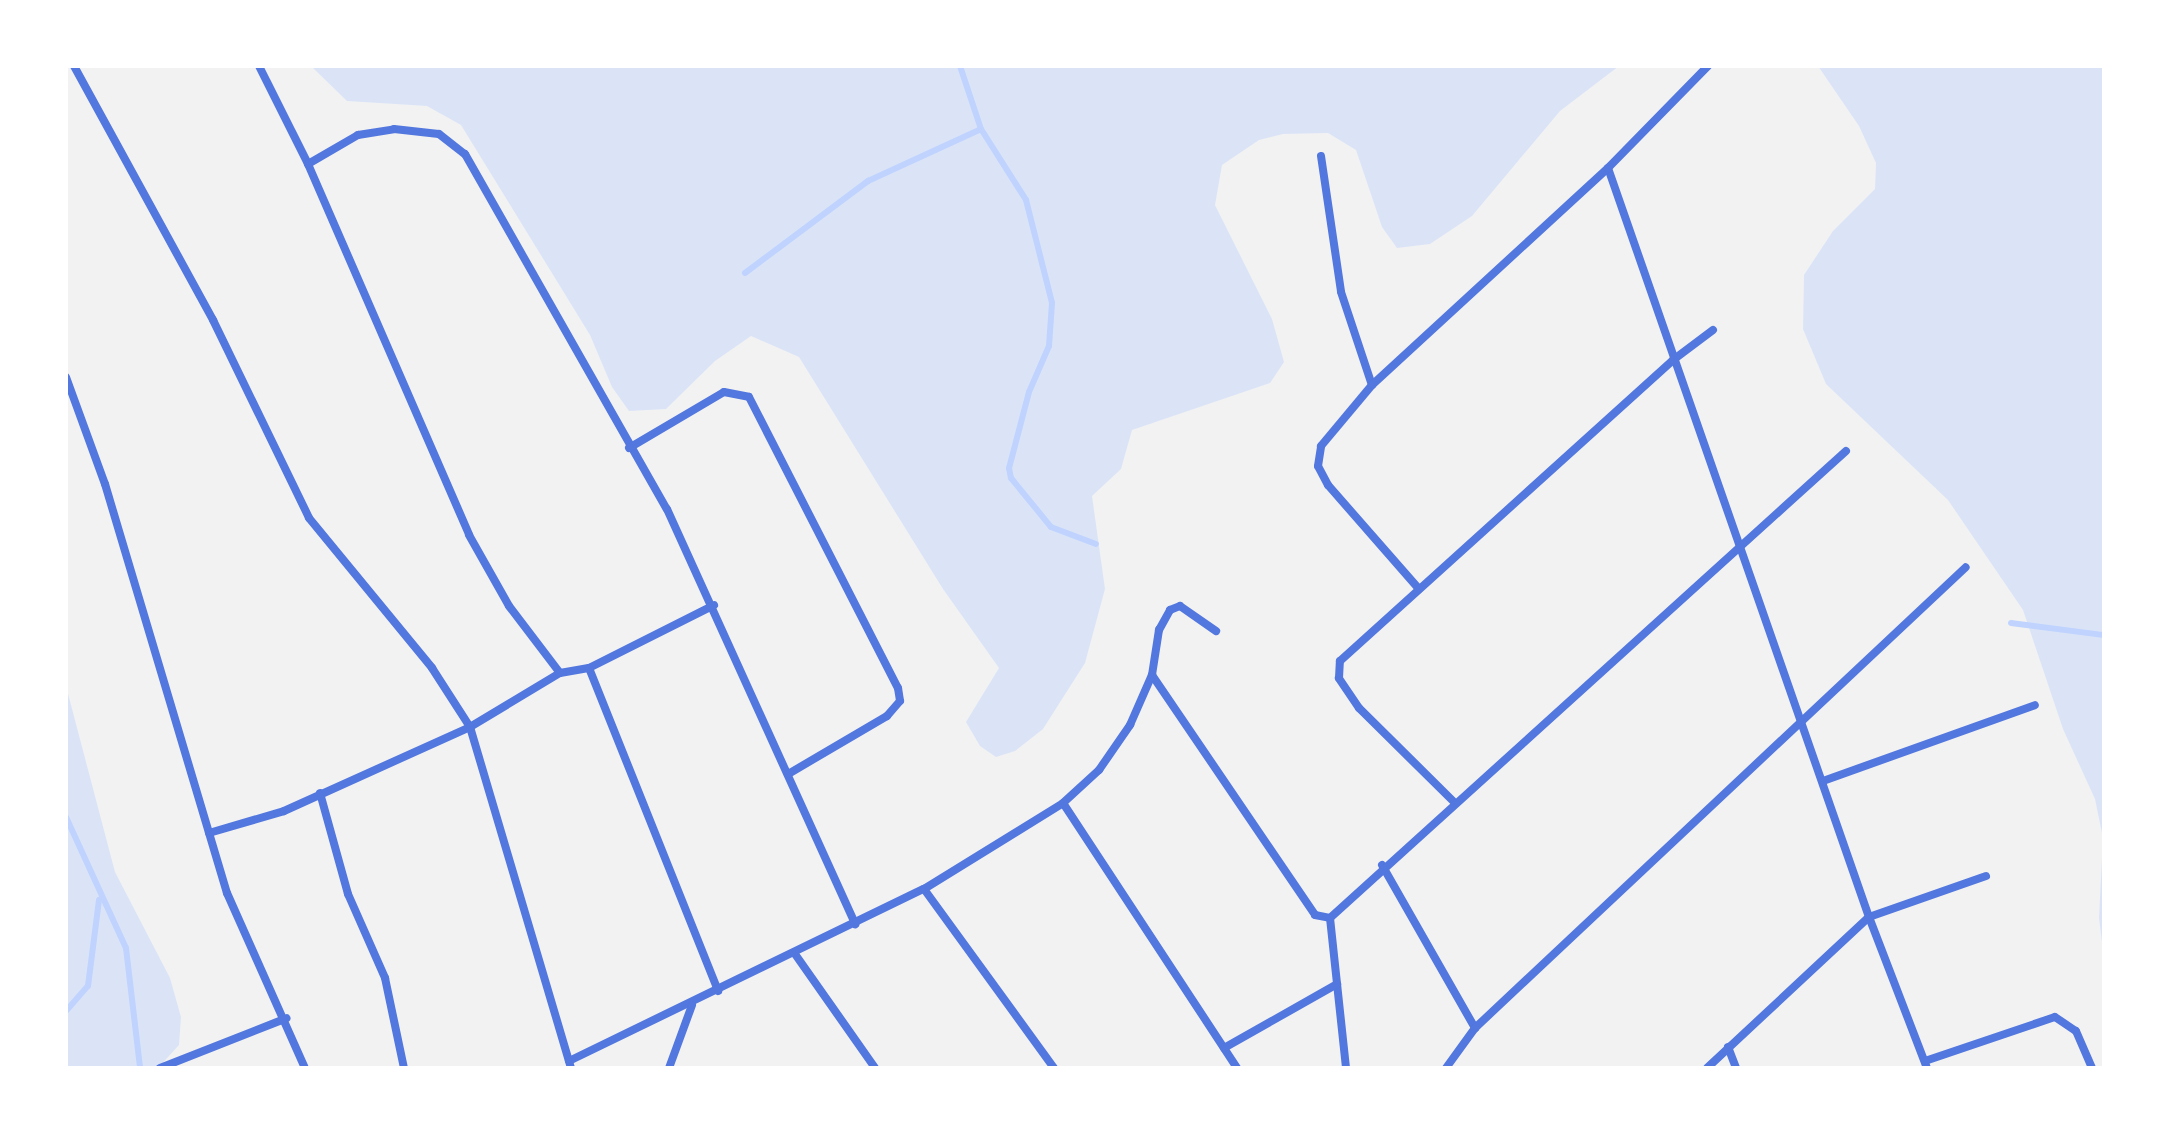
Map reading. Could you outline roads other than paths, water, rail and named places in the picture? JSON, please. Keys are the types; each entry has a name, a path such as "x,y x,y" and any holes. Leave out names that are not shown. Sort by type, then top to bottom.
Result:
{"street":[{"path":"74,66 213,320 309,518 432,668 470,727 570,1064 924,889 1063,803 1115,749 1152,675 1159,630 1170,610 1180,606 1216,631"},
{"path":"259,66 308,164 469,535 509,606 560,673"},
{"path":"1419,589 1328,485 1318,466 1321,446 1372,385 1608,168 1708,66"},
{"path":"308,164 358,135 394,129 439,134 465,154 629,448 667,509 714,605 855,924"},
{"path":"1321,156 1341,292 1372,385"},
{"path":"1608,168 1869,917 1926,1064 2041,1018 2067,1022 2084,1045 2092,1068"},
{"path":"1453,801 1359,708 1339,678 1340,661 1673,360 1713,330"},
{"path":"66,377 105,484 209,833 243,933 287,1018 305,1068"},
{"path":"629,448 724,392 749,397 898,688 900,701 887,716 788,774"},
{"path":"1330,918 1382,865 1846,451"},
{"path":"1446,1068 1475,1028 1803,724 1966,567"},
{"path":"209,833 284,811 470,727 560,673 589,668 714,605"},
{"path":"589,668 718,991"},
{"path":"1152,675 1315,915 1330,918"},
{"path":"1823,781 2035,705"},
{"path":"320,793 348,894 385,978 404,1068"},
{"path":"1063,803 1237,1068"},
{"path":"1382,865 1475,1028"},
{"path":"1707,1068 1869,917 1986,876"},
{"path":"924,889 1054,1068"},
{"path":"1330,918 1346,1068"},
{"path":"795,954 875,1068"},
{"path":"1224,1048 1337,984"},
{"path":"669,1068 692,1005"},
{"path":"160,1068 287,1018"},
{"path":"1728,1047 1736,1068"}],"waterway":[{"path":"960,66 981,129 1026,200 1052,303 1049,346 1029,392 1009,468 1011,478 1051,527 1096,544"},
{"path":"745,273 868,181 981,129"},
{"path":"2011,623 2104,635"},
{"path":"66,817 126,948 140,1068"},
{"path":"66,1011 88,986 99,900"}]}
